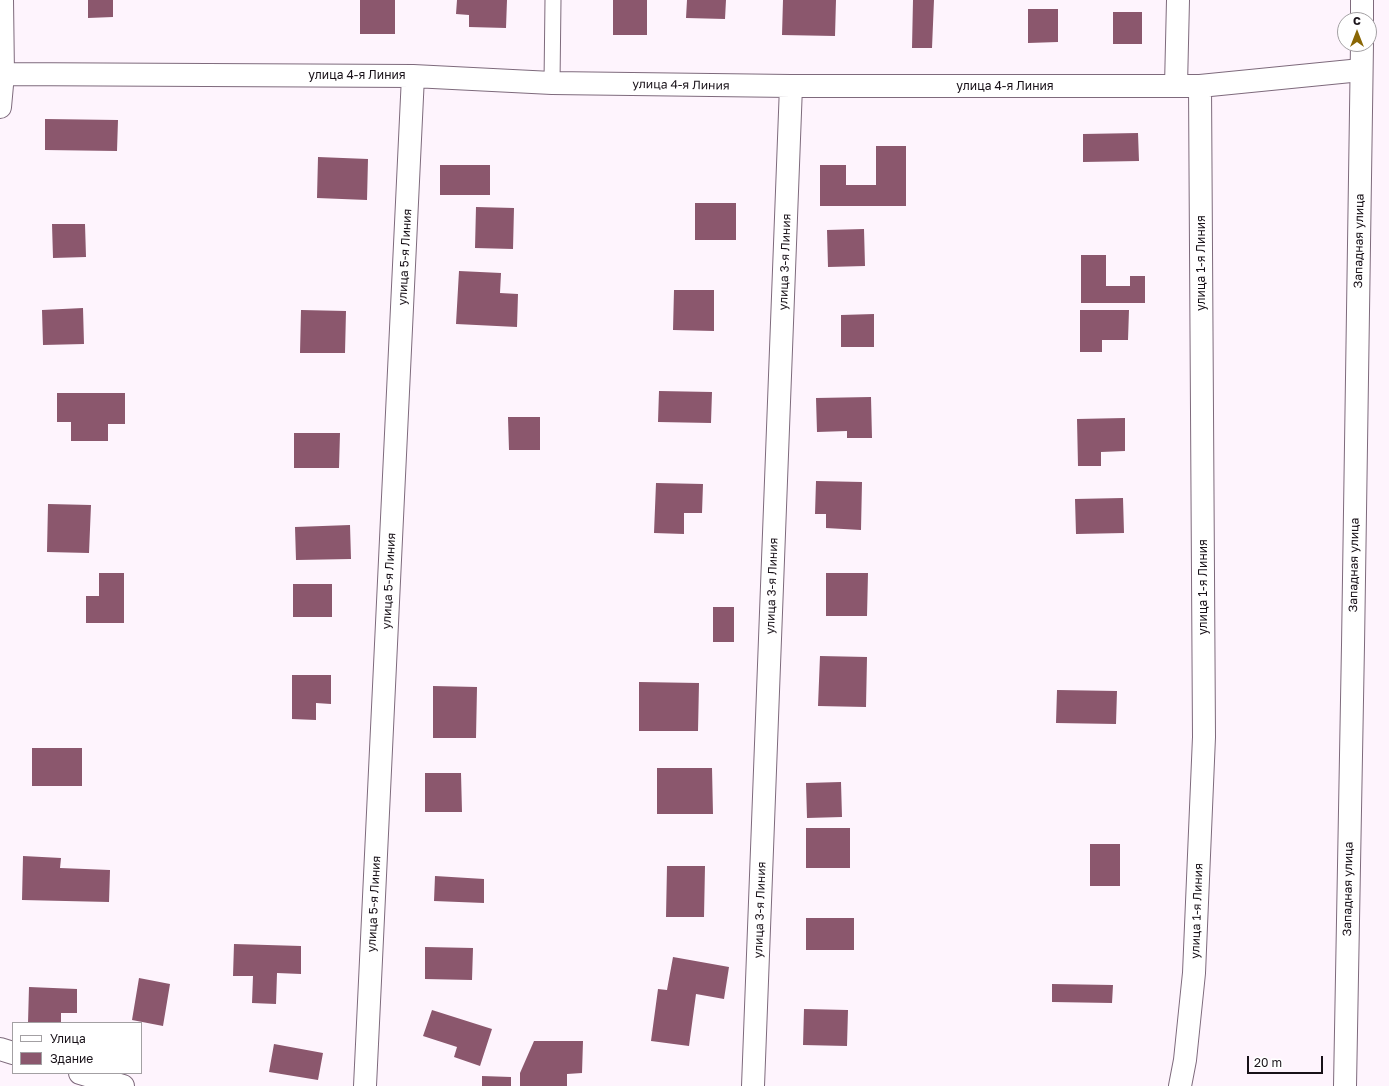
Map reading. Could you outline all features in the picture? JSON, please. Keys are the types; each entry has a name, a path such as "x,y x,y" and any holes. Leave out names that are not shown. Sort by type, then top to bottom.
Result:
{"street":[{"path":"0,107 2,0"},
{"path":"1176,86 1178,0"},
{"path":"1362,0 1362,12"},
{"name":"Западная улица","path":"1345,1086 1362,52"},
{"name":"улица 4-я Линия","path":"1,74 413,76 552,83 791,86 1200,86 1361,70"},
{"name":"улица 5-я Линия","path":"365,1086 413,76"},
{"name":"улица 3-я Линия","path":"753,1086 791,86"},
{"name":"улица 1-я Линия","path":"1180,1086 1185,1060 1194,973 1204,737 1200,86"},
{"path":"0,1049 12,1053"},
{"path":"83,1074 123,1086"}],"lane":[{"path":"552,83 553,0"}],"building":[{"path":"88,0 113,0 113,17 88,18"},
{"path":"360,0 395,0 395,34 360,34"},
{"path":"457,0 507,0 506,28 469,27 469,15 456,14"},
{"path":"613,0 647,0 647,35 613,35"},
{"path":"687,0 726,0 725,19 686,18"},
{"path":"783,0 836,0 835,36 782,35"},
{"path":"913,0 934,0 932,48 912,48"},
{"path":"1028,9 1058,9 1058,42 1028,43"},
{"path":"1113,12 1142,12 1142,44 1113,44"},
{"path":"45,119 118,120 117,151 45,150"},
{"path":"1138,133 1139,161 1083,162 1083,134"},
{"path":"876,146 906,146 906,206 820,206 820,165 846,165 846,185 876,185"},
{"path":"318,157 368,159 367,200 317,198"},
{"path":"440,165 490,165 490,195 440,195"},
{"path":"695,203 736,203 736,240 695,240"},
{"path":"476,207 514,208 513,249 475,248"},
{"path":"52,224 85,224 86,257 53,258"},
{"path":"864,229 865,266 828,267 827,230"},
{"path":"1081,255 1106,255 1106,286 1130,286 1130,276 1145,276 1145,303 1081,303"},
{"path":"459,271 501,273 500,293 518,294 517,327 456,324"},
{"path":"674,290 714,290 714,331 673,330"},
{"path":"83,308 84,344 43,345 42,310"},
{"path":"301,310 346,311 345,353 300,353"},
{"path":"1080,310 1129,310 1128,340 1102,340 1102,352 1080,352"},
{"path":"874,314 874,347 841,347 841,315"},
{"path":"659,391 712,392 711,423 658,422"},
{"path":"57,393 125,393 125,424 108,424 108,441 71,441 71,422 57,422"},
{"path":"871,397 872,438 847,438 847,431 817,432 816,398"},
{"path":"508,417 540,417 540,450 509,450"},
{"path":"1125,418 1125,451 1101,452 1101,466 1078,466 1077,419"},
{"path":"294,433 340,433 339,468 294,468"},
{"path":"816,481 862,482 861,530 826,528 826,514 815,514"},
{"path":"656,483 703,484 702,513 684,513 684,534 654,533"},
{"path":"1123,498 1124,533 1076,534 1075,499"},
{"path":"48,504 91,505 89,553 47,552"},
{"path":"350,525 351,559 296,560 295,527"},
{"path":"99,573 124,573 124,623 86,623 86,596 99,596"},
{"path":"826,573 868,573 867,616 826,616"},
{"path":"293,584 332,584 332,617 293,617"},
{"path":"713,607 734,607 734,642 713,642"},
{"path":"820,656 867,657 866,707 818,706"},
{"path":"292,675 331,675 331,704 316,703 316,720 292,719"},
{"path":"639,682 699,683 698,731 639,731"},
{"path":"433,686 477,687 476,738 433,738"},
{"path":"1057,690 1117,691 1116,724 1056,723"},
{"path":"32,748 82,748 82,786 32,786"},
{"path":"657,768 712,768 713,814 657,814"},
{"path":"425,773 461,773 462,812 425,812"},
{"path":"841,782 842,817 807,818 806,783"},
{"path":"806,828 850,828 850,868 806,868"},
{"path":"1090,844 1120,844 1120,886 1090,886"},
{"path":"23,856 61,858 60,868 110,870 109,902 22,900"},
{"path":"667,866 705,866 704,917 666,917"},
{"path":"435,876 484,879 484,903 434,901"},
{"path":"806,918 854,918 854,950 806,950"},
{"path":"234,944 301,946 301,974 277,973 276,1004 252,1003 253,976 233,976"},
{"path":"425,947 473,948 472,980 425,979"},
{"path":"673,957 729,967 724,999 696,994 689,1046 651,1041 658,989 667,990"},
{"path":"139,978 170,984 163,1026 132,1020"},
{"path":"1052,984 1113,985 1112,1003 1052,1002"},
{"path":"29,987 77,989 77,1013 61,1013 61,1022 28,1022"},
{"path":"804,1009 848,1010 847,1046 803,1045"},
{"path":"432,1010 492,1029 480,1066 454,1057 457,1047 423,1036"},
{"path":"534,1041 583,1041 582,1073 567,1074 567,1086 520,1086 520,1073"},
{"path":"274,1044 323,1053 318,1080 269,1072"},
{"path":"482,1076 511,1077 511,1086 482,1086"}]}
